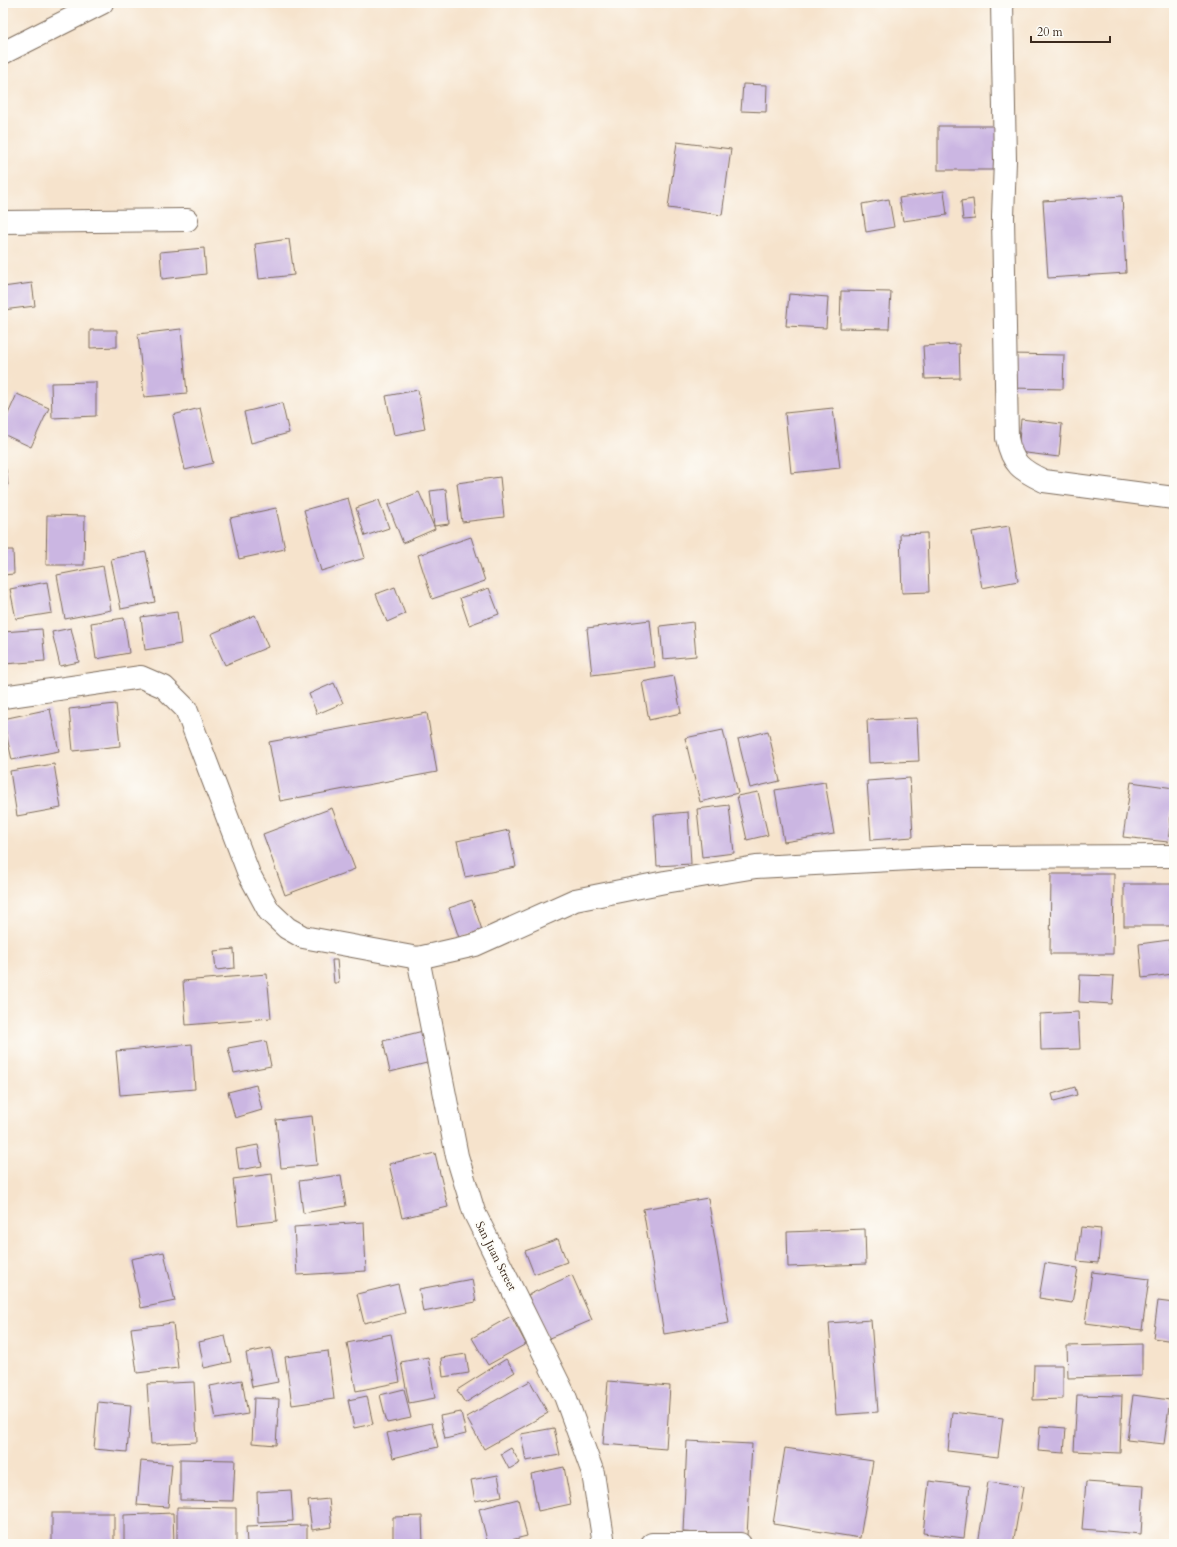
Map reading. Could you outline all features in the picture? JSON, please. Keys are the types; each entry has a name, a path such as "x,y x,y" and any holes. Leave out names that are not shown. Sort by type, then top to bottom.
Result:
{"street":[{"path":"3,53 102,3"},
{"path":"1002,3 1005,160 1003,216 1007,438 1010,453 1017,465 1027,473 1044,481 1174,498"},
{"path":"3,222 187,220"},
{"path":"3,696 141,677 164,687 186,709 249,874 269,911 287,928 303,937 418,958 474,945 575,900 665,882 756,867 950,857 1174,856"},
{"name":"San Juan Street","path":"418,958 457,1156 474,1212 566,1396 593,1473 604,1544"},
{"path":"652,1544 740,1544"}],"building":[{"path":"743,84 767,85 766,112 741,111"},
{"path":"938,126 1002,126 1002,170 938,170"},
{"path":"677,142 731,149 722,215 668,208"},
{"path":"944,191 947,215 903,221 899,198"},
{"path":"1122,196 1126,273 1048,278 1043,201"},
{"path":"889,199 894,227 866,232 862,204"},
{"path":"973,199 975,219 963,220 961,201"},
{"path":"289,239 294,275 259,279 255,244"},
{"path":"204,248 206,274 162,279 160,252"},
{"path":"32,283 35,306 3,310 3,287"},
{"path":"841,291 891,292 889,329 840,328"},
{"path":"789,294 828,297 826,328 786,326"},
{"path":"181,329 187,393 144,397 138,334"},
{"path":"90,330 117,330 117,347 90,348"},
{"path":"959,344 960,378 925,379 923,346"},
{"path":"1010,354 1064,355 1063,389 1009,388"},
{"path":"96,382 96,416 52,418 51,383"},
{"path":"418,390 425,429 394,435 386,396"},
{"path":"17,394 49,408 31,447 3,434 3,425"},
{"path":"282,403 289,433 251,443 244,412"},
{"path":"200,408 213,463 185,470 173,415"},
{"path":"833,408 840,468 791,473 785,413"},
{"path":"1021,419 1062,424 1059,457 1018,452"},
{"path":"3,469 6,469 8,485 3,486"},
{"path":"500,477 504,517 462,522 457,483"},
{"path":"446,489 449,524 434,526 430,491"},
{"path":"419,492 435,529 403,543 388,505"},
{"path":"348,498 365,558 321,571 304,510"},
{"path":"379,500 389,528 365,536 356,508"},
{"path":"276,508 285,549 239,559 230,518"},
{"path":"47,515 85,516 84,565 46,565"},
{"path":"1009,526 1018,581 982,588 972,532"},
{"path":"927,533 929,592 902,593 900,534"},
{"path":"471,537 485,581 432,599 418,555"},
{"path":"3,550 13,550 14,574 3,575"},
{"path":"146,552 155,602 121,609 111,559"},
{"path":"103,566 111,610 65,619 57,575"},
{"path":"47,582 52,613 16,619 10,589"},
{"path":"395,587 405,614 387,622 376,594"},
{"path":"489,588 499,614 469,625 460,598"},
{"path":"177,612 181,644 145,650 141,617"},
{"path":"255,615 268,647 225,665 211,634"},
{"path":"124,618 129,653 96,659 91,623"},
{"path":"650,620 655,667 592,675 587,628"},
{"path":"693,622 696,656 663,659 660,626"},
{"path":"71,628 79,662 60,666 52,632"},
{"path":"42,629 45,661 4,664 3,632"},
{"path":"674,676 681,713 649,720 642,682"},
{"path":"334,683 343,703 317,714 309,694"},
{"path":"116,704 120,746 73,751 69,709"},
{"path":"50,709 59,751 12,760 3,719"},
{"path":"427,713 437,772 280,801 269,742"},
{"path":"917,718 919,761 869,763 867,720"},
{"path":"723,730 738,793 700,802 685,738"},
{"path":"768,731 780,781 750,788 738,739"},
{"path":"54,764 61,808 17,816 10,771"},
{"path":"910,778 913,837 871,840 867,781"},
{"path":"825,782 834,834 784,842 775,790"},
{"path":"1131,782 1174,788 1168,842 1123,837"},
{"path":"758,792 768,835 747,840 737,796"},
{"path":"729,805 734,853 702,857 697,809"},
{"path":"332,808 355,869 285,895 263,834"},
{"path":"688,812 691,864 657,866 654,815"},
{"path":"509,830 516,867 465,877 457,841"},
{"path":"1051,874 1114,874 1113,954 1050,954"},
{"path":"1124,884 1174,884 1174,926 1124,926"},
{"path":"472,900 482,930 459,938 449,908"},
{"path":"1169,940 1173,974 1142,978 1139,944"},
{"path":"234,949 235,968 216,970 214,951"},
{"path":"332,960 337,960 339,983 334,983"},
{"path":"267,974 271,1018 186,1025 183,981"},
{"path":"1080,975 1114,976 1112,1004 1079,1002"},
{"path":"1078,1012 1080,1049 1041,1050 1040,1014"},
{"path":"427,1030 435,1061 390,1072 383,1041"},
{"path":"266,1041 271,1066 234,1073 228,1048"},
{"path":"192,1044 195,1089 120,1095 116,1051"},
{"path":"256,1085 262,1110 235,1118 228,1092"},
{"path":"1075,1087 1077,1095 1054,1101 1052,1094"},
{"path":"312,1116 317,1165 281,1168 276,1120"},
{"path":"258,1145 262,1166 239,1170 236,1149"},
{"path":"435,1153 448,1207 402,1218 389,1164"},
{"path":"272,1174 277,1221 238,1225 233,1179"},
{"path":"341,1175 346,1206 303,1213 299,1181"},
{"path":"708,1198 729,1323 664,1334 643,1209"},
{"path":"364,1222 366,1271 297,1275 294,1227"},
{"path":"1081,1227 1101,1229 1098,1263 1077,1261"},
{"path":"865,1229 866,1264 788,1267 787,1232"},
{"path":"558,1239 567,1262 534,1274 525,1251"},
{"path":"164,1252 175,1301 141,1308 131,1259"},
{"path":"1045,1263 1078,1268 1072,1303 1039,1298"},
{"path":"1092,1272 1149,1279 1142,1330 1085,1323"},
{"path":"572,1275 592,1320 547,1339 528,1295"},
{"path":"472,1279 476,1302 423,1312 419,1289"},
{"path":"398,1284 405,1313 364,1323 357,1294"},
{"path":"1158,1301 1174,1303 1174,1341 1153,1338"},
{"path":"511,1316 526,1344 488,1365 472,1338"},
{"path":"871,1320 878,1412 836,1415 829,1323"},
{"path":"173,1323 178,1368 137,1373 131,1328"},
{"path":"391,1334 400,1382 356,1391 347,1343"},
{"path":"225,1336 231,1362 204,1368 199,1342"},
{"path":"1142,1344 1142,1376 1068,1378 1067,1346"},
{"path":"271,1348 278,1382 252,1387 246,1353"},
{"path":"328,1351 334,1399 292,1405 285,1357"},
{"path":"466,1354 469,1373 443,1377 441,1358"},
{"path":"428,1357 435,1398 409,1403 401,1362"},
{"path":"506,1359 515,1372 465,1403 457,1390"},
{"path":"1034,1365 1063,1365 1063,1399 1033,1400"},
{"path":"242,1380 248,1414 216,1419 210,1386"},
{"path":"530,1381 548,1413 484,1449 466,1417"},
{"path":"608,1381 670,1386 666,1449 603,1444"},
{"path":"194,1382 197,1442 151,1444 147,1384"},
{"path":"404,1389 411,1418 387,1423 380,1395"},
{"path":"1077,1395 1122,1396 1120,1453 1074,1451"},
{"path":"1133,1395 1170,1400 1164,1444 1127,1440"},
{"path":"367,1396 373,1424 354,1428 348,1400"},
{"path":"254,1398 279,1399 276,1445 252,1443"},
{"path":"98,1402 131,1405 127,1452 94,1449"},
{"path":"461,1412 466,1434 445,1439 440,1416"},
{"path":"952,1412 1003,1418 998,1457 948,1451"},
{"path":"432,1423 438,1447 393,1458 387,1433"},
{"path":"1040,1426 1066,1428 1064,1453 1038,1451"},
{"path":"554,1428 560,1455 526,1461 521,1434"},
{"path":"687,1441 752,1444 747,1536 683,1532"},
{"path":"511,1448 520,1463 509,1469 501,1454"},
{"path":"785,1448 873,1461 860,1538 773,1524"},
{"path":"180,1459 235,1460 233,1501 180,1500"},
{"path":"141,1461 172,1464 168,1507 137,1505"},
{"path":"564,1467 571,1504 538,1511 531,1474"},
{"path":"498,1475 502,1496 475,1501 471,1480"},
{"path":"929,1481 970,1486 964,1538 923,1533"},
{"path":"988,1482 1023,1487 1013,1544 978,1544"},
{"path":"1086,1482 1144,1486 1141,1534 1082,1529"},
{"path":"291,1490 293,1521 258,1523 257,1492"},
{"path":"329,1499 332,1527 312,1530 308,1501"},
{"path":"518,1499 527,1536 495,1544 488,1544 479,1509"},
{"path":"177,1507 236,1508 236,1543 177,1543"},
{"path":"52,1513 114,1513 114,1544 52,1544"},
{"path":"173,1513 174,1544 124,1544 124,1515"},
{"path":"422,1516 423,1544 393,1544 393,1517"},
{"path":"307,1525 307,1544 247,1544 246,1527"}]}
